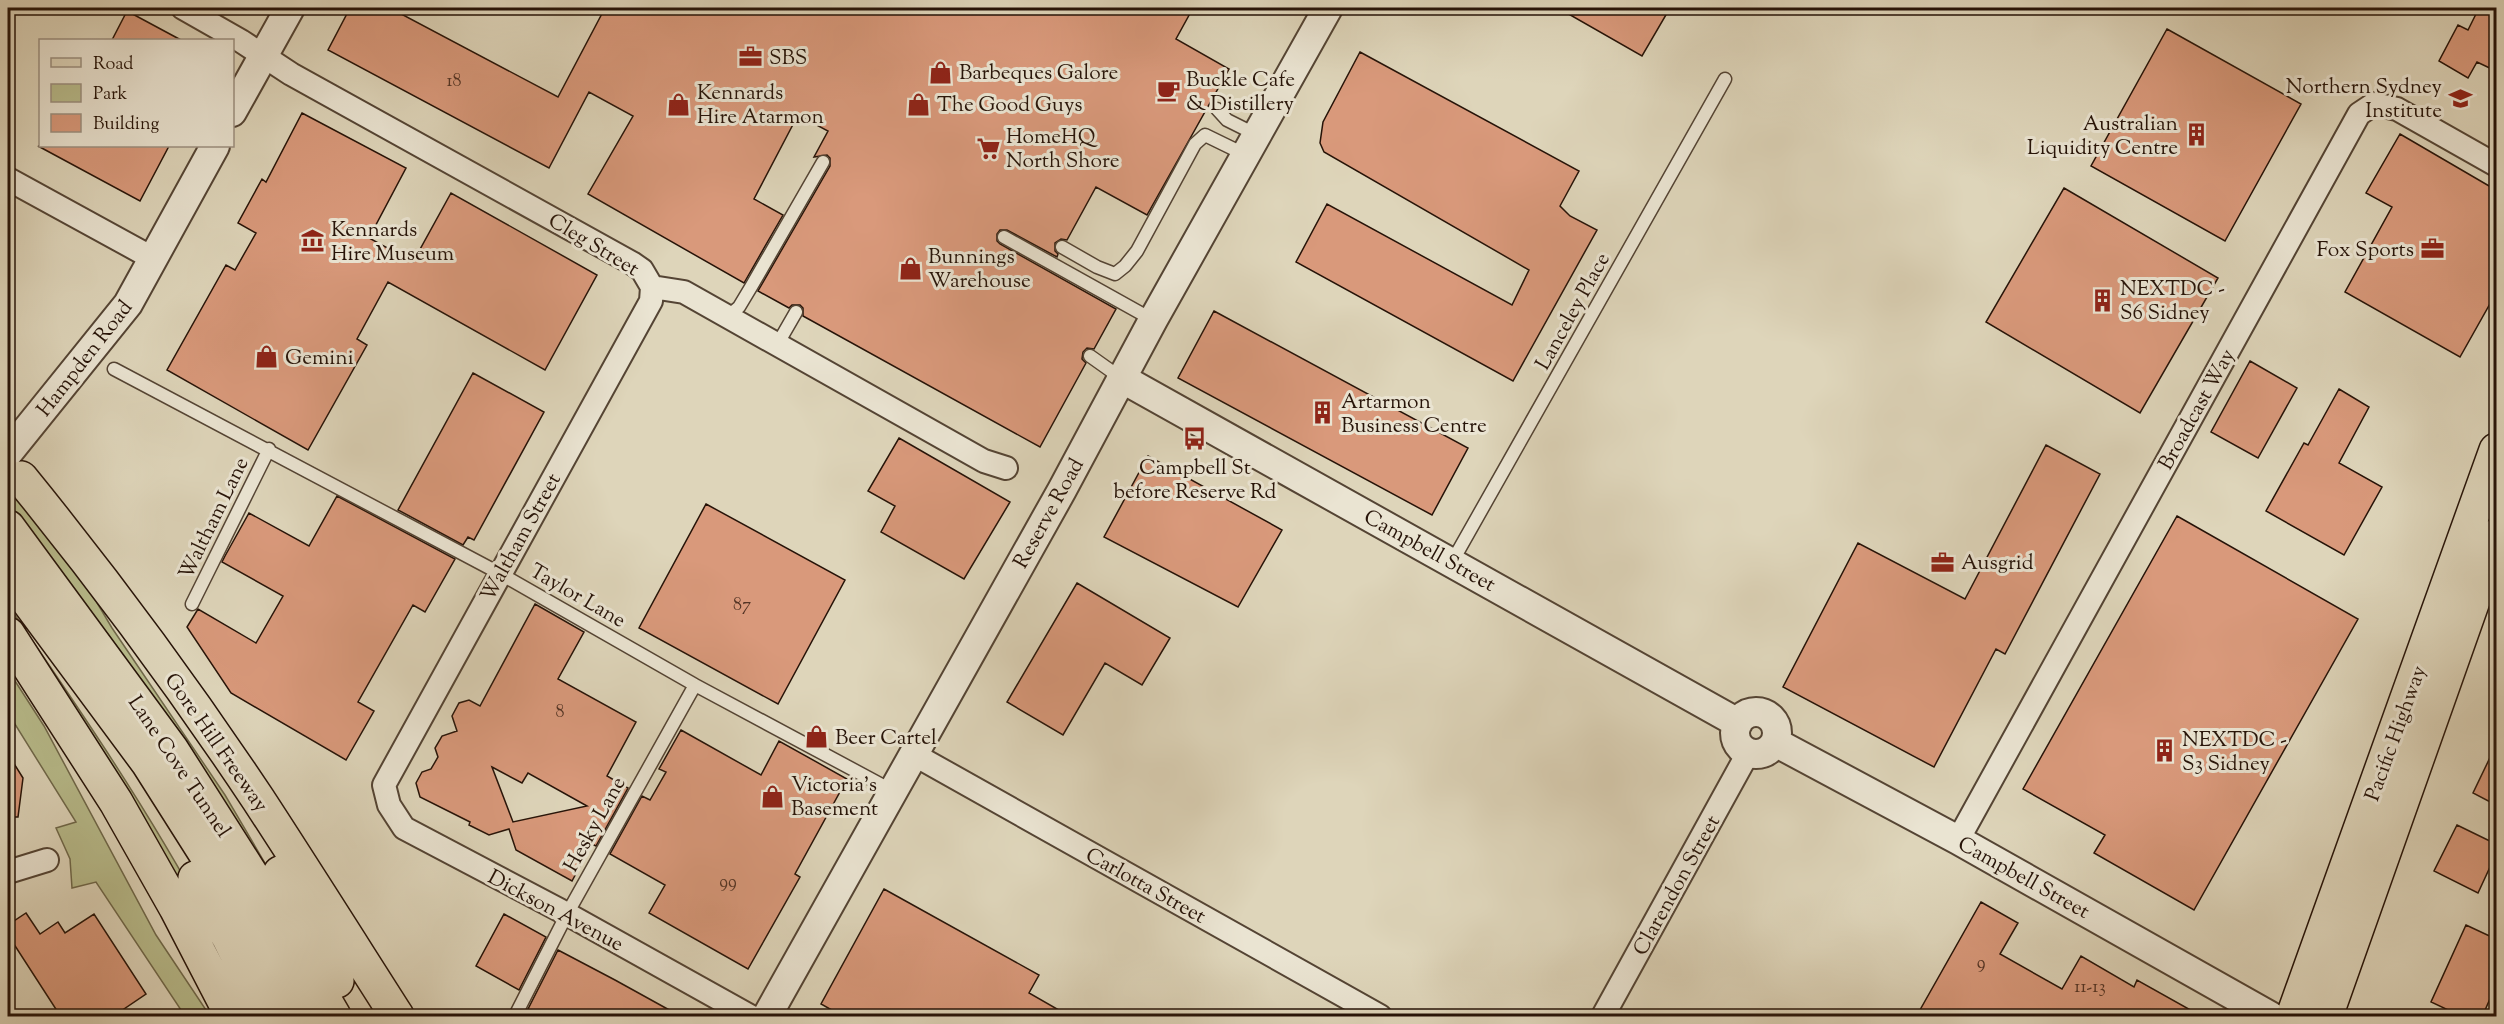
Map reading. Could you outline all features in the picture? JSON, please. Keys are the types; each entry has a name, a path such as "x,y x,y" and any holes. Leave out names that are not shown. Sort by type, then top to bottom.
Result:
{"main road":[{"name":"Pacific Highway","path":"2293,1017 2496,450"},
{"name":"Gore Hill Freeway","path":"14,466 181,688 257,799 398,1017"},
{"name":"Lane Cove Tunnel","path":"8,527 172,750 256,882 334,1017"},
{"name":"Pacific Highway","path":"2326,1017 2496,536"},
{"path":"16,585 181,853 229,938 268,1017"},
{"name":"Lane Cove Tunnel","path":"16,585 148,763 219,874 303,1017"},
{"path":"106,586 248,817 313,933 356,1017"},
{"path":"8,634 116,802 176,908 232,1017"}],"street":[{"name":"Cleg Street","path":"183,8 234,37 291,74 632,263 642,270 652,287 684,292 984,461 1006,468"},
{"path":"234,108 290,8"},
{"name":"Reserve Road","path":"766,1017 1062,490 1153,320 1328,8"},
{"name":"Broadcast Way","path":"1958,840 2360,114 2374,104 2397,109 2496,165"},
{"name":"Hampden Road","path":"14,466 42,411 128,304 213,147"},
{"path":"8,179 154,259"},
{"name":"Waltham Street","path":"384,785 651,301 652,287"},
{"name":"Campbell Street","path":"1121,378 1738,723"},
{"path":"1756,712 1769,717 1777,729 1775,742 1767,752 1748,753 1738,743 1736,730 1738,723 1749,714 1756,712"},
{"name":"Campbell Street","path":"1775,742 1958,840 2270,1017"},
{"name":"Clarendon Street","path":"1603,1017 1748,753"},
{"name":"Carlotta Street","path":"913,754 1380,1017"},
{"name":"Dickson Avenue","path":"384,785 389,805 404,828 567,914 750,1017"},
{"path":"8,872 47,860"}],"lane":[{"name":"Lanceley Place","path":"1452,562 1725,79"},
{"path":"1217,109 1251,145"},
{"path":"1062,247 1097,267 1115,274 1137,251 1195,144 1205,135 1251,145"},
{"path":"727,317 739,307 823,162"},
{"path":"1004,237 1153,320"},
{"path":"777,345 796,312"},
{"path":"1090,356 1121,378"},
{"name":"Taylor Lane","path":"114,369 269,449 499,573 695,685 893,791"},
{"name":"Waltham Lane","path":"192,604 269,449"},
{"name":"Hesky Lane","path":"514,1017 567,914 695,685"}],"green space":[{"path":"8,482 77,569 112,628 225,795 323,962 64,580 8,504"},
{"path":"8,605 87,721 186,880 253,1016 246,1016 73,715 8,616"},
{"path":"8,670 44,726 156,935 210,1016 185,1016 96,882 72,888 70,859 56,828 76,822 8,713"}],"building":[{"path":"350,8 390,8 558,97 605,8 1193,8 1176,39 1229,69 1147,215 1096,187 1067,240 1061,239 1055,243 1057,257 1007,230 1000,230 997,234 997,241 1000,244 1116,309 1094,349 1087,348 1083,352 1082,359 1086,363 1040,447 803,316 803,308 800,305 792,305 789,308 758,291 830,166 830,158 827,155 814,157 828,131 798,115 754,199 783,215 744,283 588,194 633,116 589,92 549,168 328,50"},
{"path":"1558,8 1670,8 1642,56"},
{"path":"2479,8 2496,8 2496,71 2477,62 2468,78 2439,61 2458,25 2468,30"},
{"path":"127,11 179,39 113,39"},
{"name":"Australian Liquidity Centre","path":"2167,29 2301,104 2225,241 2091,166"},
{"path":"1360,52 1579,171 1560,206 1570,216 1597,230 1513,381 1296,262 1327,204 1512,305 1529,270 1324,152 1320,143 1323,122"},
{"path":"302,113 406,168 369,238 413,262 451,193 597,275 545,370 388,282 357,339 367,345 308,450 167,370 226,265 235,270 256,233 238,223 262,179 266,182"},
{"name":"Fox Sports","path":"2400,134 2496,190 2496,293 2460,357 2345,292 2392,207 2366,193"},
{"path":"40,147 168,147 140,201"},
{"name":"NEXTDC - S6 Sidney","path":"2064,188 2218,278 2140,413 1986,322"},
{"name":"Artarmon Business Centre","path":"1214,311 1468,448 1432,515 1178,378"},
{"path":"2250,361 2297,388 2258,458 2211,432"},
{"path":"473,373 544,412 474,540 468,537 463,545 398,510"},
{"path":"2339,389 2369,407 2339,463 2382,487 2344,555 2266,511 2304,443 2308,445"},
{"path":"899,438 1010,502 964,579 881,532 895,506 868,491"},
{"path":"2046,445 2100,474 2005,654 1996,649 1934,767 1783,687 1858,543 1965,599"},
{"path":"1148,456 1282,530 1238,607 1104,537"},
{"path":"337,496 455,559 425,612 413,605 358,702 374,711 346,760 231,693 187,627 198,609 256,643 283,596 222,562 225,556 249,513 309,546"},
{"path":"706,504 845,580 778,704 639,628"},
{"name":"NEXTDC - S3 Sidney","path":"2177,516 2358,619 2194,910 2094,853 2105,835 2023,789"},
{"path":"1077,583 1170,638 1142,685 1105,663 1063,735 1007,702"},
{"path":"535,604 584,632 558,679 636,722 607,776 628,788 596,846 592,844 572,881 516,850 509,829 489,835 469,825 470,822 420,797 416,783 422,772 431,769 438,757 435,748 442,736 457,731 452,716 459,703 469,700 480,706","holes":["492,767 522,783 528,773 587,806 513,822"]},
{"path":"681,730 761,775 779,741 847,779 795,874 800,877 748,969 649,913 665,885 610,854 642,796 650,800 666,772 659,769"},
{"path":"2496,745 2496,805 2473,793"},
{"path":"8,754 23,778 18,817 8,817"},
{"path":"2457,825 2496,844 2496,854 2478,893 2434,871"},
{"path":"884,889 1039,975 1029,993 1071,1017 844,1017 821,1004"},
{"path":"1981,902 2018,923 2000,954 2062,989 2081,956 2134,987 2137,980 2203,1017 1916,1017"},
{"path":"26,913 40,934 58,922 65,933 94,914 146,994 112,1017 61,1017 8,935 8,925"},
{"path":"504,914 546,937 519,990 476,966"},
{"path":"2466,925 2496,939 2496,985 2482,1017 2463,1017 2431,1002"},
{"path":"558,950 615,980 682,1017 524,1017"}],"place":[{"name":"SBS","path":"751,57"},
{"name":"Barbeques Galore","path":"941,72"},
{"name":"Buckle Cafe & Distillery","path":"1168,91"},
{"name":"Northern Sydney Institute","path":"2460,98"},
{"name":"Kennards Hire Atarmon","path":"679,104"},
{"name":"The Good Guys","path":"919,104"},
{"name":"Australian Liquidity Centre","path":"2196,135"},
{"name":"HomeHQ North Shore","path":"988,148"},
{"name":"Kennards Hire Museum","path":"313,241"},
{"name":"Fox Sports","path":"2432,249"},
{"name":"Bunnings Warehouse","path":"910,268"},
{"name":"NEXTDC - S6 Sidney","path":"2102,300"},
{"name":"Gemini","path":"267,357"},
{"name":"Artarmon Business Centre","path":"1323,413"},
{"name":"Campbell St before Reserve Rd","path":"1195,439"},
{"name":"Ausgrid","path":"1943,562"},
{"name":"Beer Cartel","path":"817,737"},
{"name":"NEXTDC - S3 Sidney","path":"2164,751"},
{"name":"Victoria's Basement","path":"773,796"}]}
